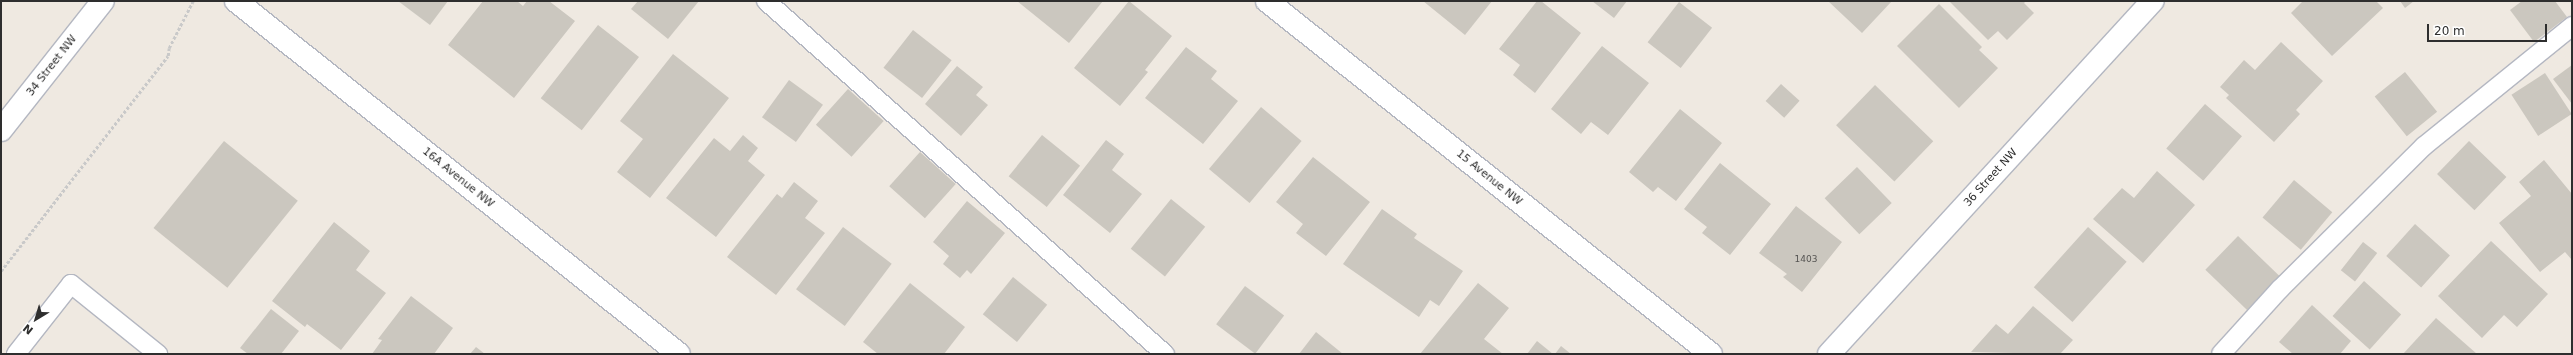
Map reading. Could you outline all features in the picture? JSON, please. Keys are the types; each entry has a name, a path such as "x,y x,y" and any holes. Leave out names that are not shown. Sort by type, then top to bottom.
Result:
{"street":[{"name":"34 Street NW","path":"1,130 103,1"},
{"name":"16A Avenue NW","path":"236,1 679,354"},
{"name":"15 Avenue NW","path":"1267,1 1711,354"},
{"name":"36 Street NW","path":"1830,354 2153,1"}],"lane":[{"path":"766,1 1165,354"},
{"path":"2221,354 2280,289 2424,146 2572,26"},
{"path":"16,354 71,284 158,354"}],"path":[{"path":"1,271 168,56 169,48 193,1"}],"building":[{"path":"398,1 448,1 430,25"},
{"path":"483,1 517,1 523,6 527,1 549,1 575,21 514,98 448,45"},
{"path":"638,1 699,1 668,39 631,9"},
{"path":"1017,1 1103,1 1069,43"},
{"path":"1129,1 1172,36 1145,70 1148,72 1120,106 1074,68"},
{"path":"1423,1 1492,1 1465,35"},
{"path":"1537,1 1541,1 1581,33 1535,93 1513,75 1520,65 1499,49"},
{"path":"1592,1 1627,1 1614,18"},
{"path":"1828,1 1892,1 1862,33"},
{"path":"1949,1 2026,1 2024,3 2034,13 2007,40 1998,31 1988,40"},
{"path":"2303,1 2376,1 2383,8 2332,56 2291,13"},
{"path":"2400,1 2414,1 2405,8"},
{"path":"2522,1 2555,1 2567,17 2534,42 2510,10"},
{"path":"1679,2 1712,28 1681,68 1648,42"},
{"path":"1939,4 1982,47 1979,50 1998,68 1959,108 1897,46"},
{"path":"598,25 639,57 582,130 541,98"},
{"path":"913,30 952,60 922,98 883,68"},
{"path":"2281,42 2323,81 2296,110 2300,114 2274,142 2226,98 2229,95 2220,87 2244,60 2255,70"},
{"path":"1602,46 1649,83 1608,135 1591,122 1581,134 1551,109"},
{"path":"1186,47 1217,71 1211,79 1238,101 1203,144 1145,98"},
{"path":"673,54 729,98 650,198 617,172 643,139 620,121"},
{"path":"2572,65 2572,104 2553,79"},
{"path":"957,66 983,87 976,95 988,105 961,136 925,104"},
{"path":"2405,72 2437,112 2407,136 2375,97"},
{"path":"2545,73 2572,114 2538,136 2511,95"},
{"path":"789,80 823,105 796,142 762,117"},
{"path":"1781,84 1800,101 1784,118 1766,101"},
{"path":"1875,85 1933,141 1894,182 1836,125"},
{"path":"848,89 884,121 852,157 816,125"},
{"path":"2205,104 2242,136 2203,181 2166,149"},
{"path":"1261,107 1302,141 1250,203 1209,169"},
{"path":"1680,109 1722,143 1676,201 1658,187 1653,192 1629,172"},
{"path":"743,135 758,148 748,161 765,175 716,237 666,198 714,138 730,151"},
{"path":"1042,135 1080,166 1047,207 1009,176"},
{"path":"1106,140 1124,154 1112,170 1142,194 1110,233 1063,195"},
{"path":"224,141 298,201 227,288 154,228"},
{"path":"2469,141 2506,177 2474,210 2437,174"},
{"path":"920,152 956,184 925,218 889,186"},
{"path":"1313,157 1370,202 1326,256 1296,233 1303,224 1276,202"},
{"path":"2544,160 2572,194 2572,260 2565,252 2540,272 2499,223 2531,196 2519,182"},
{"path":"1720,163 1771,204 1730,255 1702,233 1707,227 1684,209"},
{"path":"1857,167 1892,203 1859,234 1825,198"},
{"path":"2157,171 2195,205 2143,263 2093,219 2122,188 2134,198"},
{"path":"2294,180 2332,212 2301,250 2263,218"},
{"path":"794,182 818,201 805,218 825,233 776,295 727,257 777,194 782,198"},
{"path":"1171,199 1205,227 1165,276 1131,249"},
{"path":"967,201 1005,233 971,274 967,270 960,278 943,264 949,256 933,242"},
{"path":"1796,206 1842,242 1802,292 1783,277 1787,274 1759,253"},
{"path":"1382,209 1417,234 1414,238 1463,271 1439,306 1430,300 1419,317 1343,264"},
{"path":"334,222 370,251 356,270 386,293 341,350 307,324 305,327 272,301"},
{"path":"2415,224 2450,255 2421,287 2386,256"},
{"path":"843,227 892,264 845,326 796,289"},
{"path":"2088,227 2127,262 2072,322 2034,287"},
{"path":"2238,236 2280,276 2247,310 2205,270"},
{"path":"2491,241 2548,294 2517,327 2504,315 2482,338 2438,296"},
{"path":"2363,242 2377,253 2355,281 2341,270"},
{"path":"1013,277 1047,305 1017,342 983,314"},
{"path":"2364,281 2401,314 2370,349 2333,316"},
{"path":"910,283 965,327 944,354 878,354 863,342"},
{"path":"1478,283 1509,308 1484,339 1503,354 1420,354"},
{"path":"1245,286 1284,315 1255,354 1216,324"},
{"path":"411,296 453,328 434,354 372,354 382,340 378,339"},
{"path":"2312,305 2351,341 2340,354 2293,354 2279,342"},
{"path":"2033,306 2073,340 2060,354 1971,352 1996,324 2008,334"},
{"path":"271,309 299,331 281,354 248,354 240,348"},
{"path":"2436,318 2477,354 2403,354"},
{"path":"1316,332 1343,354 1299,354"},
{"path":"1537,341 1553,354 1527,354"},
{"path":"1561,346 1571,354 1555,354"},
{"path":"476,347 485,354 470,354"}]}
